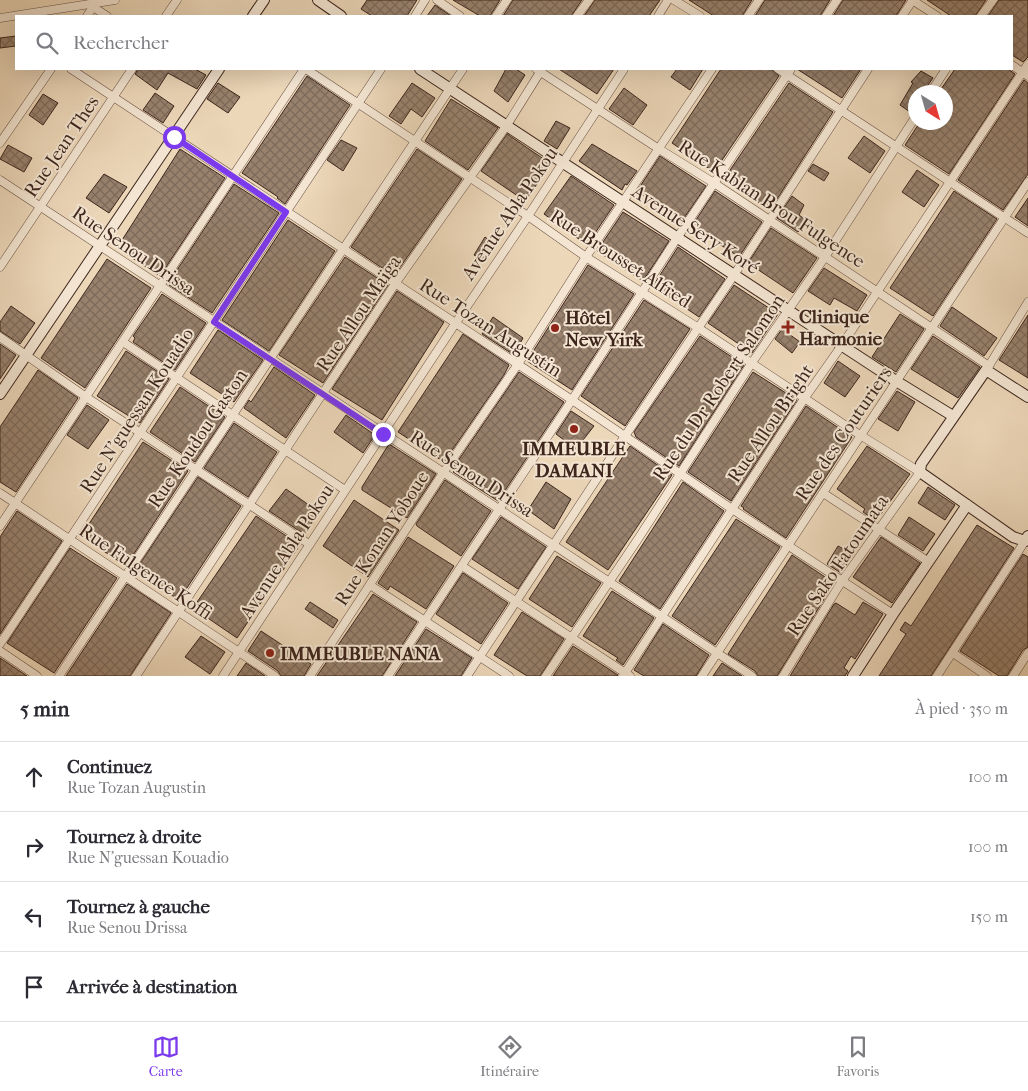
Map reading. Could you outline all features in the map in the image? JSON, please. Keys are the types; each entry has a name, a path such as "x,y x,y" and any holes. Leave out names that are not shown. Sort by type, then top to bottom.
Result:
{"street":[{"path":"21,15 115,0"},
{"path":"167,15 177,0"},
{"path":"254,15 264,0"},
{"path":"318,0 339,15"},
{"path":"416,15 425,0"},
{"path":"437,0 459,15"},
{"path":"497,15 507,0"},
{"path":"579,15 588,0"},
{"path":"659,15 668,0"},
{"path":"674,0 698,15"},
{"path":"749,15 759,0"},
{"path":"827,15 837,0"},
{"path":"903,15 913,0 936,15"},
{"path":"982,15 992,0"},
{"path":"88,15 93,5"},
{"path":"93,5 106,15"},
{"path":"0,18 15,16"},
{"name":"Rue Allou Bright","path":"626,675 804,399 842,345 949,182 1025,74 1028,64"},
{"path":"1013,66 1025,74"},
{"path":"0,143 49,70"},
{"name":"Rue Tozan Augustin","path":"72,70 893,614"},
{"name":"Rue Jean Thes","path":"0,267 131,70"},
{"path":"0,394 218,70"},
{"path":"0,526 304,70"},
{"name":"Rue Brousset Alfred","path":"307,70 528,216 586,257 920,472"},
{"name":"Rue N'guessan Kouadio","path":"0,644 380,70"},
{"name":"Avenue Sery Koré","path":"422,70 896,381 953,416"},
{"name":"Rue Koudou Gaston","path":"59,676 462,70"},
{"name":"Rue Kablan Brou Fulgence","path":"539,70 825,257 987,368"},
{"name":"Rue Allou Maïga","path":"136,676 396,284 471,178 539,70"},
{"name":"Avenue Abla Pokou","path":"222,676 623,70"},
{"name":"Rue Konan Yoboue","path":"310,676 711,70"},
{"path":"467,676 734,275 867,70"},
{"path":"935,85 945,70"},
{"path":"388,676 789,72 895,147 1028,233"},
{"path":"0,125 8,130"},
{"name":"Rue du Dr Robert Salomon","path":"546,676 751,364 825,257 908,128"},
{"name":"Rue Senou Drissa","path":"0,180 752,676"},
{"name":"Rue des Couturiers","path":"702,676 1028,182"},
{"path":"937,676 1026,544 920,472 921,464 987,368 1028,302"},
{"path":"0,337 86,397 309,544"},
{"path":"123,342 345,490"},
{"path":"987,368 1028,397"},
{"name":"Rue Sako Fatoumata","path":"783,676 842,581 920,472"},
{"path":"822,492 928,562"},
{"name":"Rue Fulgence Koffi","path":"0,493 274,676"},
{"path":"853,676 968,505"},
{"path":"462,566 626,675"},
{"path":"370,585 509,676"},
{"path":"0,651 37,676"},
{"path":"953,652 987,676"},
{"path":"1013,676 1028,653"}],"building":[{"path":"367,0 417,0 408,15 370,15 361,9"},
{"path":"453,0 500,0 491,15 478,15"},
{"path":"513,0 582,0 572,15 504,15"},
{"path":"595,0 660,0 650,15 585,15"},
{"path":"689,0 752,0 743,15 712,15"},
{"path":"765,0 830,0 821,15 756,15"},
{"path":"843,0 906,0 897,15 834,15"},
{"path":"927,0 986,0 976,15 950,15"},
{"path":"999,0 1028,0 1028,57 1023,62 1013,56 1013,15 989,15"},
{"path":"435,5 450,15 428,15"},
{"path":"15,36 15,46 0,48 0,38"},
{"path":"137,70 197,70 206,75 197,89 168,73 157,90 135,74"},
{"path":"505,70 518,70 525,75 508,102 494,91"},
{"path":"561,70 613,70 597,94"},
{"path":"676,70 702,70 690,90 671,77"},
{"path":"720,70 772,70 779,76 714,172 672,143"},
{"path":"799,70 860,70 842,98"},
{"path":"954,70 1009,70 1015,74 949,174 905,145 915,130 953,130 953,85 944,85"},
{"path":"921,71 933,78 928,85 912,85 913,83 911,82"},
{"path":"307,76 350,105 285,204 278,197 242,173"},
{"path":"1024,80 1028,83 1028,174 1003,210 958,180"},
{"path":"218,83 240,97 228,113 207,99"},
{"path":"412,83 435,98 422,117 411,109 401,124 389,116"},
{"path":"789,83 833,112 770,210 724,179"},
{"path":"624,88 647,105 633,125 609,109"},
{"path":"908,91 908,111 900,105"},
{"path":"155,93 174,106 163,123 143,110"},
{"path":"43,94 58,103 43,125 29,115"},
{"path":"451,99 498,128 468,170 425,141"},
{"path":"556,121 570,128 557,149 544,141"},
{"path":"507,134 551,164 525,201 481,171"},
{"path":"864,136 885,151 870,173 848,158"},
{"path":"341,140 357,148 343,171 327,160"},
{"path":"592,144 637,171 622,190 579,161"},
{"path":"8,145 32,158 24,172 0,159"},
{"path":"180,149 225,178 160,276 117,248"},
{"path":"417,149 462,179 394,276 351,247"},
{"path":"660,156 706,186 682,221 637,191"},
{"path":"813,164 829,173 824,181 808,171"},
{"path":"917,170 939,185 924,207 902,192"},
{"path":"104,174 127,187 109,213 86,198"},
{"path":"571,176 614,205 587,245 544,214"},
{"path":"234,184 279,213 212,313 169,285 171,283 169,282"},
{"path":"715,191 762,222 739,257 692,226"},
{"path":"954,191 997,219 933,316 890,288"},
{"path":"792,196 804,205 799,215 806,220 798,232 777,218"},
{"path":"1028,198 1028,226 1015,217"},
{"path":"623,212 669,241 643,281 597,251"},
{"path":"288,220 335,251 269,351 222,320"},
{"path":"771,228 817,258 793,293 748,263"},
{"path":"485,237 494,244 484,260 474,255"},
{"path":"678,247 725,279 699,317 653,286"},
{"path":"345,257 388,285 323,383 279,355"},
{"path":"107,259 151,288 85,388 41,358"},
{"path":"588,265 634,294 572,390 527,361"},
{"path":"824,268 867,295 857,311 834,298 830,305 808,291"},
{"path":"734,285 778,314 752,353 708,323"},
{"path":"397,291 444,322 382,420 332,389"},
{"path":"162,294 206,323 175,370 133,342 135,338 133,336"},
{"path":"644,300 690,329 625,426 581,396"},
{"path":"11,306 35,323 20,344 0,331 0,322"},
{"path":"952,307 997,338 984,356 940,326"},
{"path":"900,314 924,329 896,372 872,357"},
{"path":"1028,315 1028,378 999,360"},
{"path":"493,317 523,338 514,355 482,334"},
{"path":"782,329 800,342 792,353 775,339"},
{"path":"218,330 263,360 234,402 190,373"},
{"path":"463,334 509,365 444,462 398,432"},
{"path":"700,336 744,365 679,466 636,437 634,432"},
{"path":"933,336 980,367 958,398 911,369"},
{"path":"0,344 16,355 0,379"},
{"path":"126,351 169,379 140,423 97,396"},
{"path":"838,361 860,376 845,397 824,383"},
{"path":"274,367 315,395 286,438 244,408 249,400 251,402"},
{"path":"38,370 78,398 16,492 0,482 0,427"},
{"path":"519,372 564,402 498,501 453,472 455,470 453,468"},
{"path":"753,372 797,400 731,501 688,472"},
{"path":"180,387 225,417 195,462 150,432"},
{"path":"897,391 915,402 898,431 878,419"},
{"path":"87,405 109,420 88,449 67,435"},
{"path":"806,406 852,437 786,538 741,506"},
{"name":"IMMEUBLE DAMANI","path":"571,411 594,426 576,449 556,434"},
{"path":"346,415 375,435 363,453 334,432"},
{"path":"234,423 277,452 248,497 204,468"},
{"path":"143,442 188,471 126,566 81,536"},
{"path":"389,444 436,474 407,518 362,490 362,487"},
{"path":"630,446 672,475 608,570 566,542"},
{"path":"867,446 910,474 876,521 863,512 865,509 837,489"},
{"path":"198,477 241,506 179,600 135,571"},
{"path":"445,480 491,511 461,556 416,524"},
{"path":"546,482 571,499 554,529 528,510"},
{"path":"683,482 724,511 660,609 619,581"},
{"path":"928,487 955,505 945,520 918,503"},
{"path":"286,489 319,512 304,534 269,511"},
{"path":"354,500 399,530 368,577 323,546"},
{"path":"17,511 62,541 0,634 0,537"},
{"path":"256,516 300,545 237,638 193,608"},
{"path":"501,517 546,547 518,589 472,559"},
{"path":"909,517 935,534 923,551 898,535"},
{"path":"736,519 780,547 715,645 672,616"},
{"path":"977,525 1014,548 931,676 879,676 906,634 900,630 905,622 911,626"},
{"path":"408,537 454,566 426,609 390,586 388,590 378,583"},
{"path":"881,537 920,563 892,603 853,577"},
{"path":"838,546 853,554 841,573 827,564"},
{"path":"70,548 117,578 54,673 7,643"},
{"path":"1023,554 1028,557 1028,647 1023,650 1007,676 999,676 960,651"},
{"path":"792,555 834,583 777,676 758,676 755,671 728,654"},
{"path":"557,556 601,583 572,627 529,599"},
{"path":"463,573 508,603 481,644 436,614"},
{"path":"127,584 171,613 130,676 66,676"},
{"path":"612,591 654,618 623,665 616,660 618,658 583,636"},
{"path":"373,594 417,622 382,676 317,676"},
{"path":"310,602 338,620 333,628 305,609"},
{"path":"863,602 883,614 855,659 851,656 844,668 848,671 845,676 790,676 834,604 836,603 855,615"},
{"path":"522,612 564,639 540,676 527,676 494,655"},
{"path":"663,624 709,655 696,676 644,676 634,670"},
{"path":"426,629 472,658 461,676 395,676"},
{"name":"IMMEUBLE NANA","path":"261,631 311,664 304,676 281,676 278,671 248,651"},
{"path":"201,636 225,652 210,674 185,657"},
{"path":"573,646 618,675 553,676"},
{"path":"0,658 27,676 0,676"},
{"path":"246,663 265,676 237,676"},
{"path":"722,663 742,676 713,676"}],"place":[{"name":"Clinique Harmonie","path":"788,327"},
{"name":"Hôtel New Yirk","path":"555,328"},
{"name":"IMMEUBLE DAMANI","path":"574,429"},
{"name":"IMMEUBLE NANA","path":"270,653"}],"route":[{"path":"174,137 286,212 214,322 383,434"}]}
